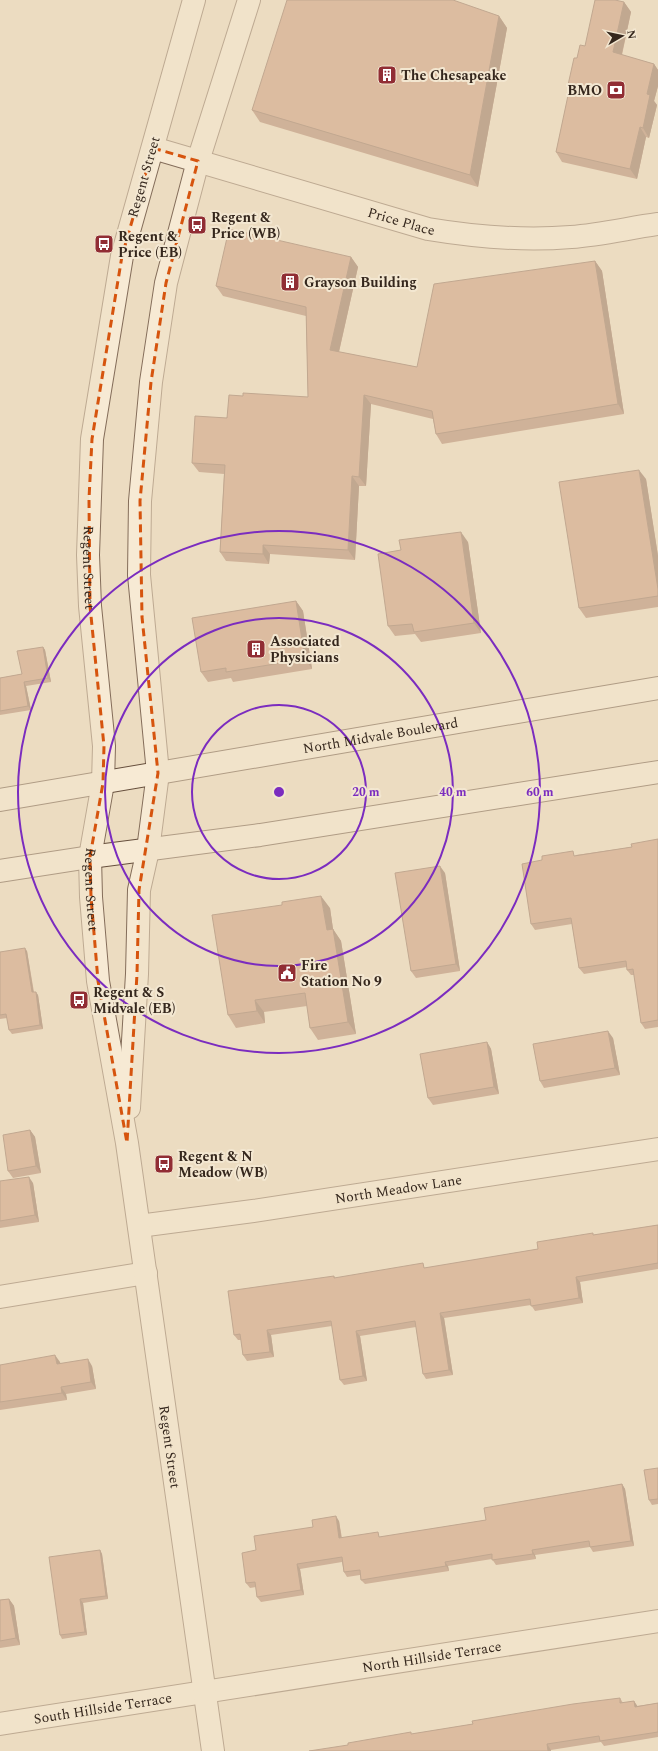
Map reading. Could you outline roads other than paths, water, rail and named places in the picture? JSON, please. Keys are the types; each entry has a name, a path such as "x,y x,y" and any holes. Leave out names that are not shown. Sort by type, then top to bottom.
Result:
{"street":[{"name":"Regent Street","path":"194,0 122,256 92,439 88,555 90,606 104,746 103,783 90,857 90,897 98,981 127,1143 213,1751"},
{"name":"Regent Street","path":"127,1143 137,974 139,890 148,850 158,773 139,575 140,501 151,382 166,283 198,161 249,0"},
{"name":"Price Place","path":"153,148 428,229 480,237 524,239 571,237 658,224"},
{"name":"North Midvale Boulevard","path":"0,800 658,688"},
{"path":"0,871 90,857 260,835 658,772"},
{"name":"North Meadow Lane","path":"139,1226 253,1211 658,1149"},
{"path":"0,1296 146,1273"},
{"name":"North Hillside Terrace","path":"205,1691 658,1621"},
{"name":"South Hillside Terrace","path":"0,1724 205,1691"}],"place":[{"name":"The Chesapeake","path":"387,75"},
{"name":"BMO","path":"616,90"},
{"name":"Regent & Price (WB)","path":"197,225"},
{"name":"Regent & Price (EB)","path":"104,244"},
{"name":"Grayson Building","path":"290,282"},
{"name":"Associated Physicians","path":"256,649"},
{"name":"Fire Station No 9","path":"287,973"},
{"name":"Regent & S Midvale (EB)","path":"79,1000"},
{"name":"Regent & N Meadow (WB)","path":"164,1164"}]}
